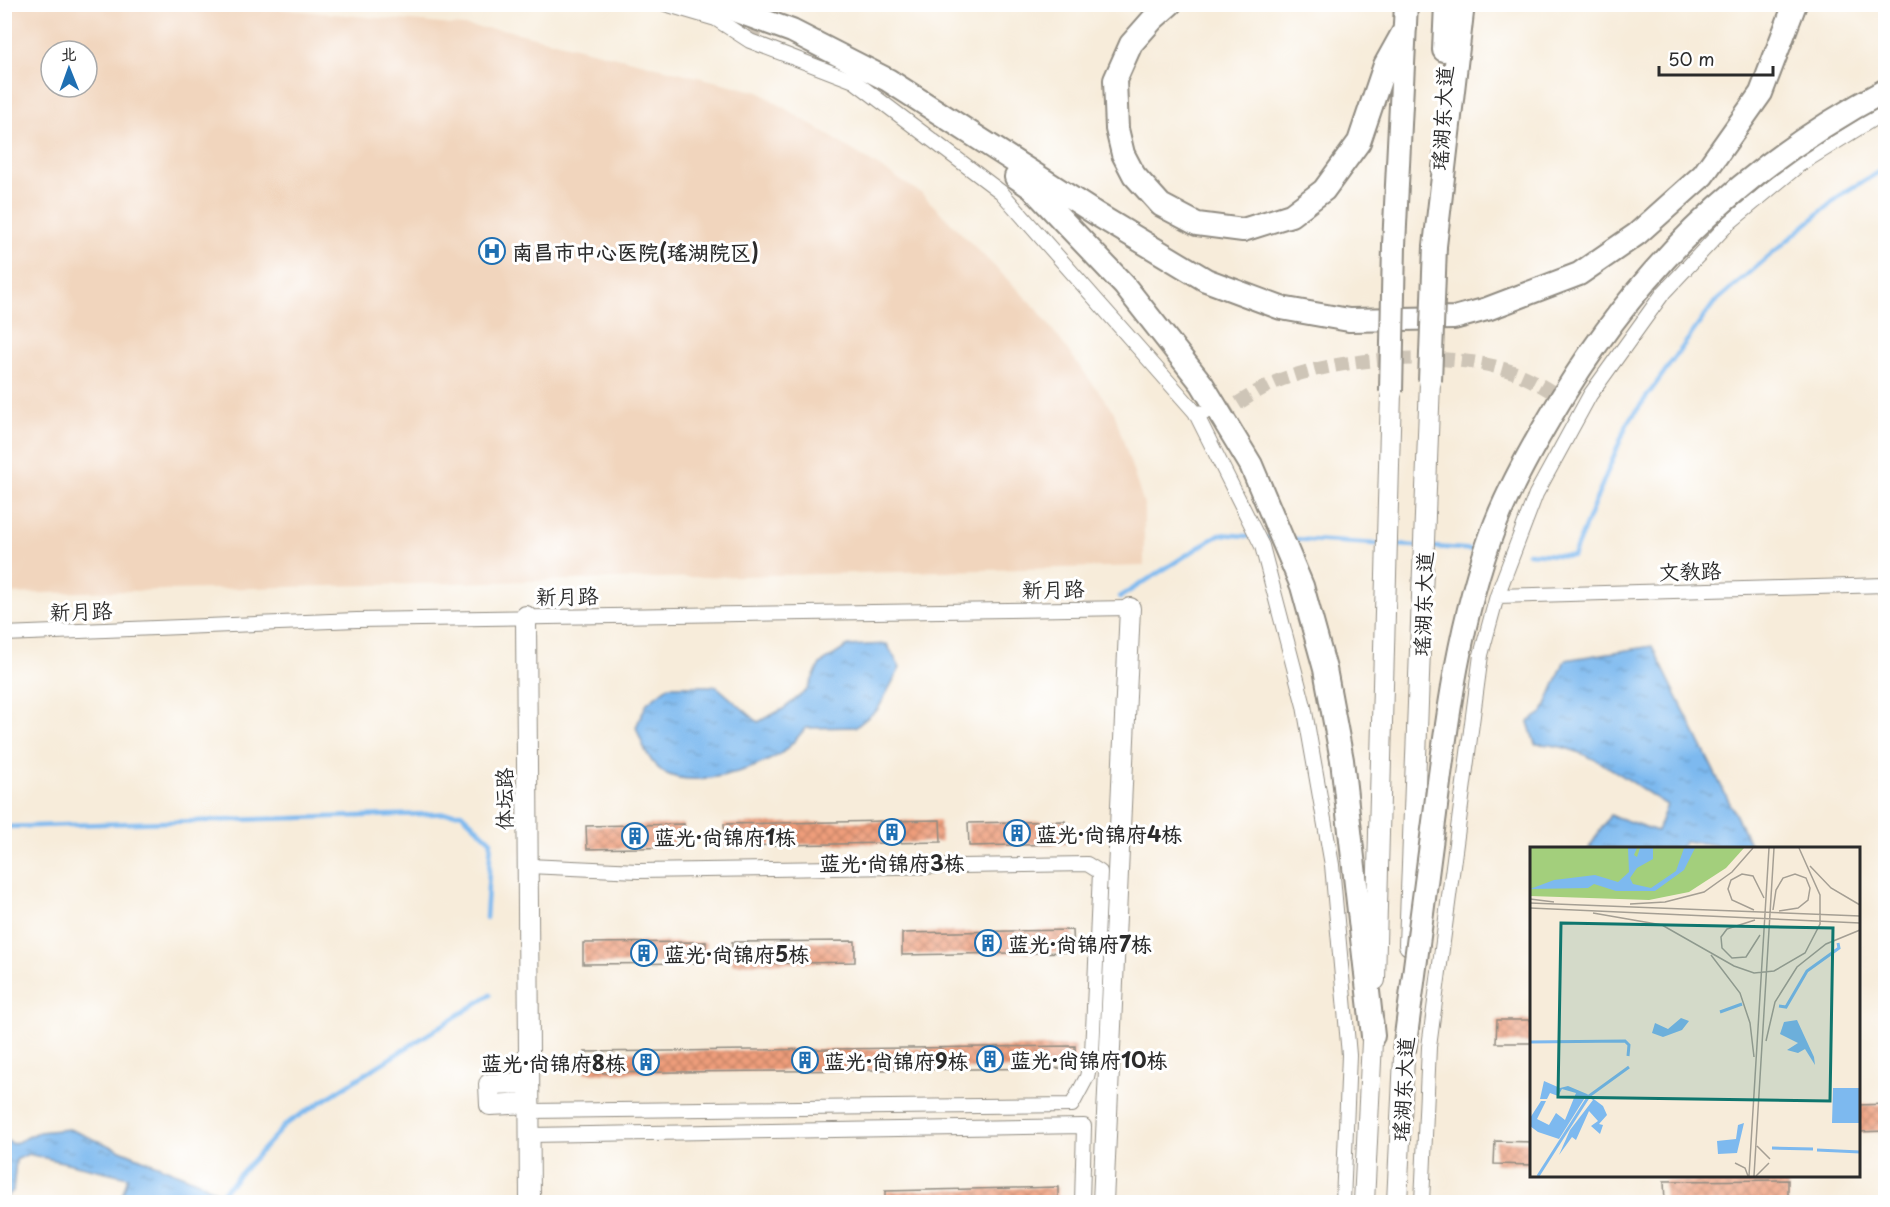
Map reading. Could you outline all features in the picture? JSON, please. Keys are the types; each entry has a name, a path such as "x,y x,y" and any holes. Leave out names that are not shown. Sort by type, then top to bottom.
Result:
{"main road":[{"path":"717,4 792,31 888,80 1098,215 1206,280 1281,308 1349,320 1454,318 1487,309 1579,274 1637,234 1702,175 1761,93 1793,13"},
{"path":"1170,4 1153,19 1131,45 1115,80 1117,129 1123,154 1134,175 1161,205 1197,224 1243,230 1291,215 1324,190 1359,142 1385,65 1405,29"},
{"name":"瑶湖东大道","path":"1364,1203 1373,1036 1394,245 1406,4"},
{"path":"1446,4 1453,29"},
{"path":"1453,29 1462,4"},
{"name":"瑶湖东大道","path":"1397,1203 1435,246 1453,29"},
{"path":"888,80 1032,188 1124,285 1202,384 1251,465 1302,586 1325,669 1342,760 1373,1036"},
{"path":"1404,1051 1444,743 1461,646 1495,525 1529,453 1569,385 1611,323 1673,249 1722,200 1782,152 1847,111 1886,90"},
{"path":"1103,1203 1130,608"},
{"name":"体坛路","path":"526,616 530,1203"},
{"path":"529,1083 489,1084 490,1105 529,1107"}],"street":[{"path":"665,4 716,19 750,41 854,81 1001,192 1195,412 1262,546 1304,706 1332,865 1348,1055 1343,1203"},
{"path":"1422,1203 1429,1047 1481,655 1497,596 1536,494 1590,395 1664,292 1729,223 1799,165 1886,111"},
{"path":"1195,412 1221,414"},
{"name":"文教路","path":"1497,596 1886,585"},
{"name":"新月路","path":"4,634 357,620 526,616 1130,608"},
{"path":"528,866 638,871 1087,864 1100,872 1092,1053 1087,1077 1072,1105 529,1107"},
{"path":"529,1135 1084,1126 1082,1203"}],"shaded area":[{"name":"南昌市中心医院(瑶湖院区)","path":"4,5 239,5 506,30 759,92 921,193 1037,309 1114,412 1144,505 1144,566 5,594"}],"water":[{"path":"887,644 900,668 878,709 856,727 806,728 780,754 740,771 724,776 692,779 665,773 650,759 636,727 647,703 669,686 716,686 758,722 783,709 807,690 820,664 848,646"},
{"path":"1652,646 1752,847 1717,847 1685,841 1681,847 1590,847 1610,815 1657,831 1667,805 1588,756 1553,745 1535,744 1528,722 1543,712 1565,660"},
{"path":"69,1129 201,1183 234,1202 203,1202 196,1199 194,1202 120,1202 128,1177 28,1154 16,1160 13,1191 5,1198 5,1140 13,1144 39,1132"}],"building":[{"path":"940,820 941,842 725,846 724,824"},
{"name":"蓝光·尚锦府4栋","path":"1065,821 1066,844 969,846 968,823"},
{"name":"蓝光·尚锦府1栋","path":"684,824 684,847 587,849 586,826"},
{"name":"蓝光·尚锦府7栋","path":"1073,930 1074,952 902,955 902,933"},
{"path":"855,941 855,962 732,964 732,942"},
{"name":"蓝光·尚锦府5栋","path":"706,942 706,963 583,964 583,943"},
{"path":"1497,1020 1530,1020 1530,1043 1496,1043"},
{"path":"1075,1046 1076,1068 585,1073 584,1052"},
{"path":"1886,1104 1886,1131 1860,1132 1860,1105"},
{"path":"1495,1141 1530,1142 1530,1165 1494,1164"},
{"path":"1788,1180 1788,1203 1665,1203 1664,1181"},
{"path":"1058,1187 1058,1203 885,1203 885,1191"}],"waterway":[{"path":"1528,553 1573,556 1627,424 1714,303 1843,193 1886,168"},
{"path":"1120,597 1220,534 1272,538"},
{"path":"1292,539 1377,544"},
{"path":"1396,545 1415,546"},
{"path":"1433,547 1478,550"},
{"path":"4,827 461,813 491,841 486,918"},
{"path":"214,1202 286,1124 490,995"}],"tunnel":[{"path":"750,41 768,4"},
{"path":"1220,414 1262,389 1289,377 1343,364 1406,359 1439,359 1498,367 1523,376 1582,410"}],"place":[{"name":"南昌市中心医院(瑶湖院区)","path":"492,251"},
{"name":"蓝光·尚锦府3栋","path":"892,832"},
{"name":"蓝光·尚锦府4栋","path":"1017,833"},
{"name":"蓝光·尚锦府1栋","path":"635,836"},
{"name":"蓝光·尚锦府7栋","path":"988,943"},
{"name":"蓝光·尚锦府5栋","path":"644,953"},
{"name":"蓝光·尚锦府10栋","path":"990,1059"},
{"name":"蓝光·尚锦府9栋","path":"805,1060"},
{"name":"蓝光·尚锦府8栋","path":"646,1062"}]}
